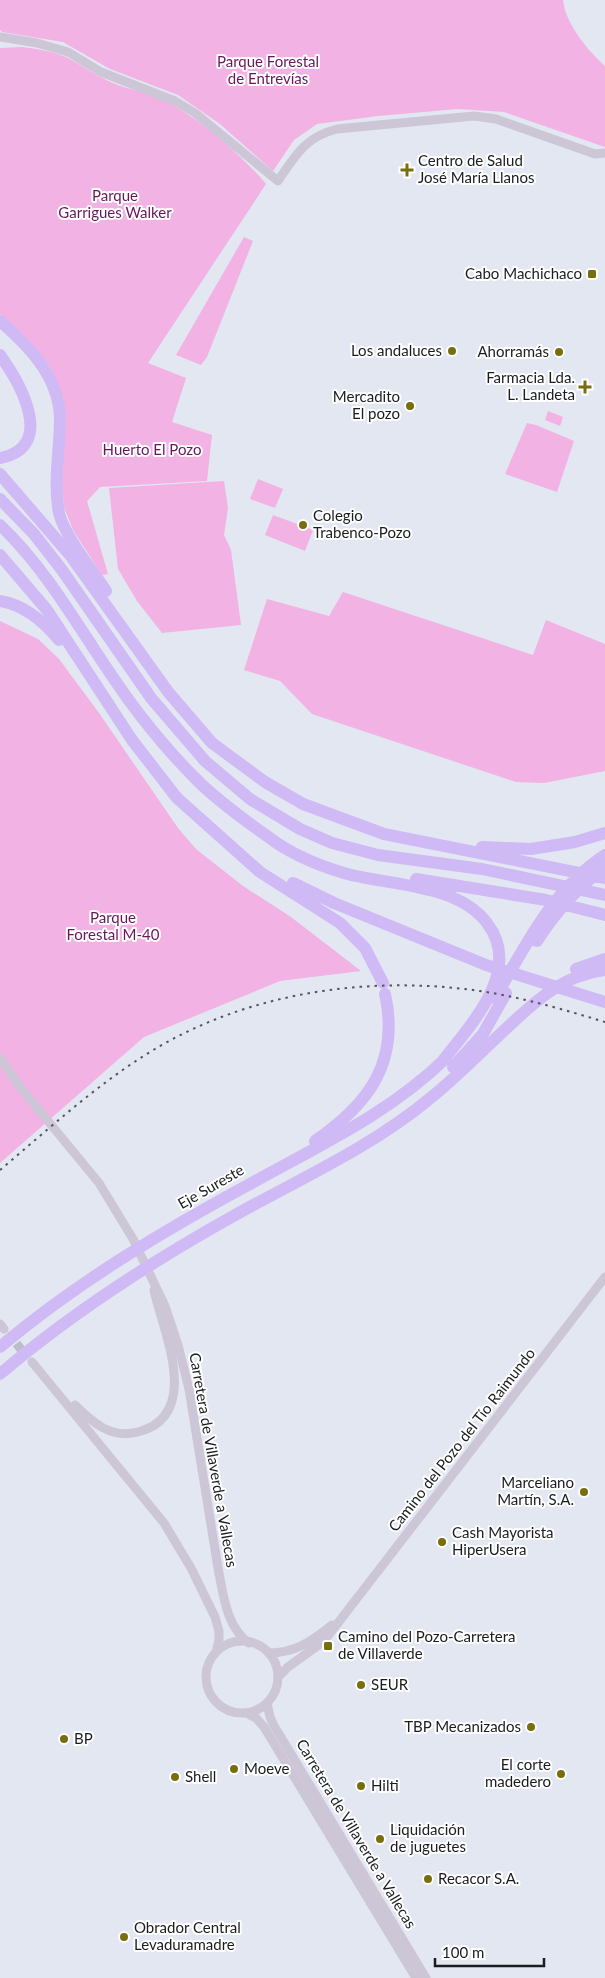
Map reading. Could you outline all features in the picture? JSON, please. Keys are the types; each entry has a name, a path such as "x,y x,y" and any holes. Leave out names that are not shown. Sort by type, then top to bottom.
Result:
{"highway":[{"path":"0,322 40,362 53,387 60,418 56,486 60,516 70,535 148,655 169,693"},
{"path":"0,355 15,377 26,401 30,426 24,446 17,453 0,458"},
{"path":"0,474 70,555 169,693 212,743 265,782 304,804 384,834 605,878"},
{"path":"0,498 34,534 62,570 151,698 205,761 250,799 300,829 332,843 378,855 482,869 605,895"},
{"path":"0,525 41,571 140,715 195,778 243,818 289,851 343,872 430,890 462,901 488,923 498,946 499,964 494,990 478,1016 442,1062"},
{"path":"0,555 46,610 132,740 177,798 260,872 340,923 365,948 376,966 388,1008 388,1040 381,1068 368,1094 338,1125 313,1142 280,1160 248,1185"},
{"path":"0,602 21,608 36,617 52,631 99,688"},
{"path":"243,818 293,845 326,859 375,873 546,900 605,915"},
{"path":"420,841 531,849 574,842 605,833"},
{"path":"236,850 293,883 334,903 486,965 605,1002"},
{"path":"335,1160 359,1139 421,1097 463,1058 483,1034 561,893 602,861"},
{"path":"442,1062 469,1035 488,1011 543,924"},
{"path":"481,1052 495,1032 539,992 578,968 605,959"},
{"path":"0,1374 68,1320 156,1261 389,1130 428,1100 517,1018 550,992 573,978 605,970"},
{"name":"Eje Sureste","path":"1,1346 88,1281 128,1255 248,1185 361,1123 408,1091 442,1062"}],"main road":[{"path":"0,37 37,43 68,52 101,72 175,101 195,113 278,181 305,143 322,132 336,129 474,116 496,119 595,154 605,153"},
{"path":"0,43 37,43"},
{"name":"Carretera de Villaverde a Vallecas","path":"0,1058 20,1087 99,1183 133,1239 165,1306 189,1389 218,1568 228,1613 235,1629 249,1643"},
{"name":"Camino del Pozo del Tío Raimundo","path":"278,1677 288,1667 324,1641 605,1277"},
{"path":"39,1370 90,1421 104,1429 113,1432 130,1433 146,1429 159,1421 170,1407 174,1397 176,1378 151,1278"},
{"path":"32,1362 164,1523 191,1568 215,1617 219,1631 216,1652 208,1663 205,1675 210,1694 216,1703 237,1713 246,1713 258,1709 267,1703 274,1693 278,1677 277,1668 269,1653 258,1645 249,1643 228,1645 216,1652"},
{"name":"Camino del Pozo del Tío Raimundo","path":"269,1653 288,1652 296,1649 314,1639 340,1619"},
{"name":"Carretera de Villaverde a Vallecas","path":"267,1703 273,1724 426,1978"},
{"name":"Carretera de Villaverde a Vallecas","path":"246,1713 256,1718 264,1727 416,1978"}],"green space":[{"name":"Parque Forestal de Entrevías","path":"0,0 563,0 568,18 578,36 605,66 605,147 504,112 458,109 378,116 317,124 294,140 273,171 220,124 178,95 110,69 63,42 2,32 0,30"},
{"name":"Parque Garrigues Walker","path":"22,47 61,55 113,83 160,98 173,105 217,136 266,184 148,363 186,378 172,422 212,435 207,481 100,487 87,501 108,574 102,575 73,530 64,507 62,484 62,395 51,368 30,342 0,314 0,48"},
{"path":"244,237 253,241 207,357 201,365 176,355"},
{"path":"548,411 563,417 560,426 545,420"},
{"path":"527,423 574,441 557,492 505,474"},
{"path":"258,479 283,489 275,508 250,499"},
{"path":"224,481 228,508 224,535 231,550 241,625 162,633 137,601 118,569 109,488"},
{"path":"273,515 313,530 305,551 265,535"},
{"path":"343,592 533,655 546,620 605,644 605,771 544,783 516,782 312,714 280,681 244,670 267,599 329,616"},
{"name":"Parque Forestal M-40","path":"0,621 38,639 59,659 99,713 178,828 196,849 243,886 291,917 361,971 280,981 144,1037 0,1163"}],"tunnel":[{"path":"8,1333 28,1358"}],"railway":[{"path":"0,1170 94,1091 134,1062 191,1030 229,1014 268,1002 309,993 350,988 391,985 432,986 473,990 523,999 605,1022"}],"place":[{"name":"Centro de Salud José María Llanos","path":"407,170"},
{"name":"Cabo Machichaco","path":"592,274"},
{"name":"Los andaluces","path":"452,351"},
{"name":"Ahorramás","path":"559,352"},
{"name":"Farmacia Lda. L. Landeta","path":"585,387"},
{"name":"Mercadito El pozo","path":"410,406"},
{"name":"Colegio Trabenco-Pozo","path":"303,525"},
{"name":"Marceliano Martín, S.A.","path":"584,1492"},
{"name":"Cash Mayorista HiperUsera","path":"442,1542"},
{"name":"Camino del Pozo-Carretera de Villaverde","path":"328,1646"},
{"name":"SEUR","path":"361,1685"},
{"name":"TBP Mecanizados","path":"531,1727"},
{"name":"BP","path":"64,1739"},
{"name":"Moeve","path":"234,1769"},
{"name":"El corte madedero","path":"561,1774"},
{"name":"Shell","path":"175,1777"},
{"name":"Hilti","path":"361,1786"},
{"name":"Liquidación de juguetes","path":"380,1839"},
{"name":"Recacor S.A.","path":"428,1879"},
{"name":"Obrador Central Levaduramadre","path":"124,1937"}],"park label":[{"name":"Huerto El Pozo","path":"152,450"}]}
